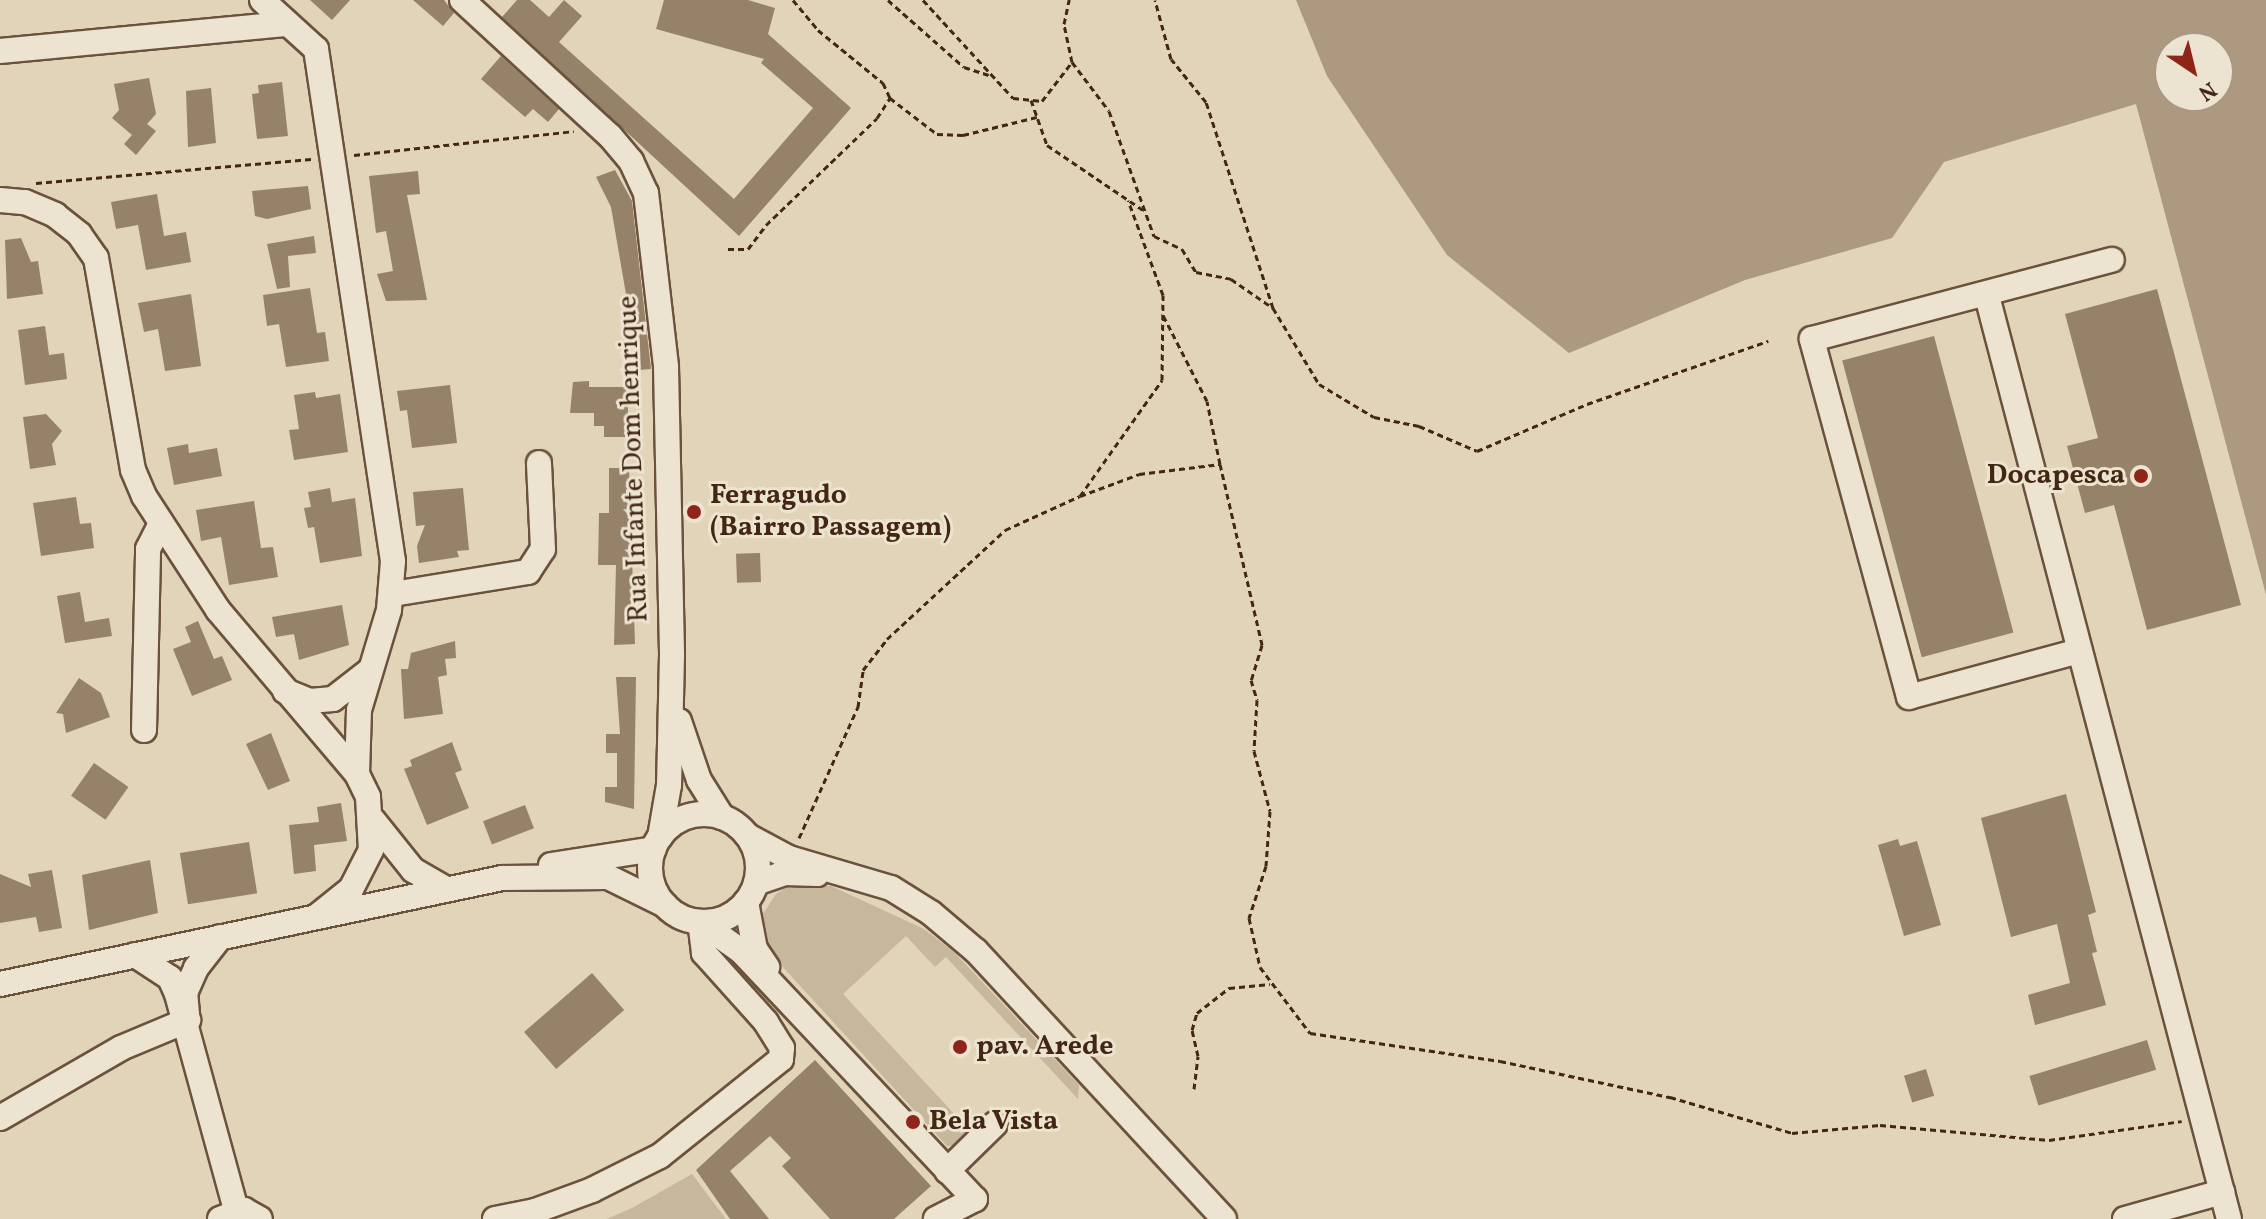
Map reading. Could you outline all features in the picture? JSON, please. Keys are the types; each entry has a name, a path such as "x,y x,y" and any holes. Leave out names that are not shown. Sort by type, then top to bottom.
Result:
{"street":[{"path":"262,0 316,49 393,561 393,594 359,710 357,774 373,820 413,870 446,889"},
{"name":"Rua Infante Dom henrique","path":"462,0 601,128 631,161 646,193 666,367 672,655"},
{"path":"0,51 288,24"},
{"path":"0,200 25,202 55,215 79,234 96,258 133,470 161,524 218,610 357,774"},
{"path":"2079,651 1909,697 1812,339 1987,296 2112,260"},
{"path":"1987,296 2229,1219"},
{"path":"393,594 528,572 543,549 539,463"},
{"path":"144,730 148,549 161,524"},
{"path":"672,655 682,741 722,817 748,836 789,858 891,888 931,913 976,951 1224,1219"},
{"path":"665,905 651,881 669,785 672,655"},
{"path":"283,690 310,701 333,699 369,671"},
{"path":"7,979 135,955 657,843 688,817 722,817"},
{"path":"317,916 351,889 363,868 373,820"},
{"path":"748,836 757,859 751,892 755,949 790,1002"},
{"path":"700,922 728,916 751,892 785,873 847,877"},
{"path":"502,878 608,877 700,922 741,951 975,1199 936,1219"},
{"path":"495,1219 535,1211 592,1190 660,1156 781,1059 782,1048 766,1022 704,953 700,922"},
{"path":"220,937 196,968 185,993 188,1020 228,1215 260,1219"},
{"path":"135,955 170,978 188,1020"},
{"path":"0,1118 121,1048 188,1020"},
{"path":"947,1171 995,1124"},
{"path":"2125,1219 2222,1192"}],"path":[{"path":"793,0 818,30 883,83 890,98 937,134 963,135 1037,117"},
{"path":"888,0 964,67 991,75"},
{"path":"923,0 1013,98 1042,101 1072,62"},
{"path":"1069,0 1064,24 1072,62 1109,111 1154,236 1182,249 1196,272 1231,279 1273,308"},
{"path":"1155,0 1171,59 1206,102 1273,308 1319,384 1374,417 1419,426 1477,451 1587,404 1768,341"},
{"path":"728,249 748,249 766,225 877,118 890,98"},
{"path":"1031,100 1047,145 1145,211"},
{"path":"32,184 333,157 601,128"},
{"path":"1080,496 1162,380 1160,310 1163,295 1128,200"},
{"path":"1160,310 1207,401 1262,645 1251,680 1257,700 1254,751 1270,811 1266,866 1249,918 1260,967 1310,1033 1500,1061 1670,1097 1792,1133 1880,1125 2049,1140 2202,1117"},
{"path":"789,858 833,770 858,707 863,670 887,639 1005,530 1080,496 1139,474 1220,464"},
{"path":"1194,1089 1198,1056 1192,1030 1197,1013 1229,988 1270,984"}],"shaded area":[{"path":"1296,0 2266,0 2266,595 2136,104 1944,162 1892,238 1745,280 1569,353 1447,255 1327,76"},
{"path":"789,886 831,886 924,929 955,953 1079,1085 1078,1099 946,957 935,967 906,936 843,994 972,1133 957,1146 947,1146 770,953 763,914 776,894"},
{"path":"692,1174 726,1219 607,1219 632,1208"}],"building":[{"path":"310,0 350,0 332,20"},
{"path":"413,0 444,0 454,13 443,26"},
{"path":"517,0 530,0 549,17 564,0 582,16 559,42 734,199 813,108 761,63 764,59 656,29 664,0 748,0 775,8 768,34 851,108 739,236 502,17"},
{"path":"501,56 559,109 548,122 533,109 525,117 481,79"},
{"path":"149,78 156,114 147,124 156,131 136,155 124,144 132,135 112,118 119,110 114,84"},
{"path":"282,82 288,136 257,139 252,94 259,93 258,85"},
{"path":"211,88 216,143 188,147 186,91"},
{"path":"615,170 632,201 651,369 639,370 611,207 596,177"},
{"path":"418,171 420,194 407,195 427,300 386,301 377,274 393,271 386,231 376,233 369,176"},
{"path":"308,186 311,209 267,219 255,216 252,191"},
{"path":"157,194 164,236 186,232 191,262 146,270 138,225 116,229 111,202"},
{"path":"314,236 316,253 288,256 290,287 277,289 267,244"},
{"path":"21,238 31,262 38,261 43,294 7,299 5,240"},
{"path":"310,288 317,333 325,332 329,361 286,367 279,324 267,326 263,295"},
{"name":"Docapesca","path":"2157,289 2241,605 2147,630 2114,505 2085,513 2067,446 2098,438 2065,314"},
{"path":"191,294 201,366 165,371 158,329 144,332 138,303"},
{"path":"45,326 49,355 64,353 67,379 25,385 18,330"},
{"path":"1934,336 2013,633 1922,657 1842,361"},
{"path":"589,381 589,387 628,387 628,437 604,437 604,426 594,426 594,413 570,413 573,382"},
{"path":"450,385 457,443 412,448 407,410 400,411 397,391"},
{"path":"315,392 316,398 340,394 348,452 294,460 289,430 299,429 294,395"},
{"path":"46,414 62,431 52,444 56,465 30,469 23,417"},
{"path":"188,444 189,453 217,448 222,476 174,485 167,448"},
{"path":"609,468 629,468 635,644 614,645 616,565 598,565 599,513 609,513"},
{"path":"330,488 332,502 355,498 362,556 320,563 314,527 308,528 304,508 311,507 308,492"},
{"path":"463,488 469,550 457,551 459,557 419,563 417,546 425,525 416,526 413,492"},
{"path":"76,497 80,524 91,523 94,548 41,556 33,503"},
{"path":"254,501 261,548 273,547 278,577 229,585 221,537 201,541 196,510"},
{"path":"760,553 761,582 737,583 736,554"},
{"path":"80,592 85,622 109,618 112,636 65,643 57,596"},
{"path":"342,605 349,645 299,660 294,634 276,637 272,617"},
{"path":"198,621 214,659 222,656 232,680 192,696 173,649 191,642 185,627"},
{"path":"455,641 456,658 445,659 447,675 438,677 443,714 404,719 401,669 408,669 411,653"},
{"path":"616,677 636,677 634,809 605,802 605,787 617,787 617,753 606,753 606,734 620,734"},
{"path":"79,678 101,693 110,717 66,733 63,714 56,713"},
{"path":"271,733 290,781 268,790 246,744"},
{"path":"452,742 462,770 455,773 469,808 427,825 404,769 412,766 410,760"},
{"path":"94,763 128,787 105,820 71,796"},
{"path":"2066,794 2096,912 2088,915 2097,952 2092,953 2106,1005 2035,1025 2028,995 2070,983 2057,924 2011,937 1981,818"},
{"path":"341,803 347,841 314,845 316,871 294,874 289,825 319,822 317,807"},
{"path":"525,805 534,828 492,844 483,821"},
{"path":"1898,839 1900,846 1917,841 1941,925 1904,936 1878,845"},
{"path":"249,842 257,893 188,904 180,853"},
{"path":"150,860 158,913 89,930 82,875"},
{"path":"52,870 62,928 39,932 36,917 0,923 0,874 31,887 28,874"},
{"path":"592,973 624,1010 556,1069 524,1032"},
{"path":"2147,1040 2156,1070 2038,1106 2029,1076"},
{"path":"815,1060 931,1186 894,1219 830,1219 782,1166 791,1158 770,1136 730,1171 769,1219 730,1219 696,1170"},
{"path":"1926,1069 1934,1096 1912,1103 1904,1076"}],"place":[{"name":"Docapesca","path":"2141,476"},
{"name":"Ferragudo (Bairro Passagem)","path":"694,512"},
{"name":"pav. Arede","path":"960,1047"},
{"name":"Bela Vista","path":"913,1122"}]}
